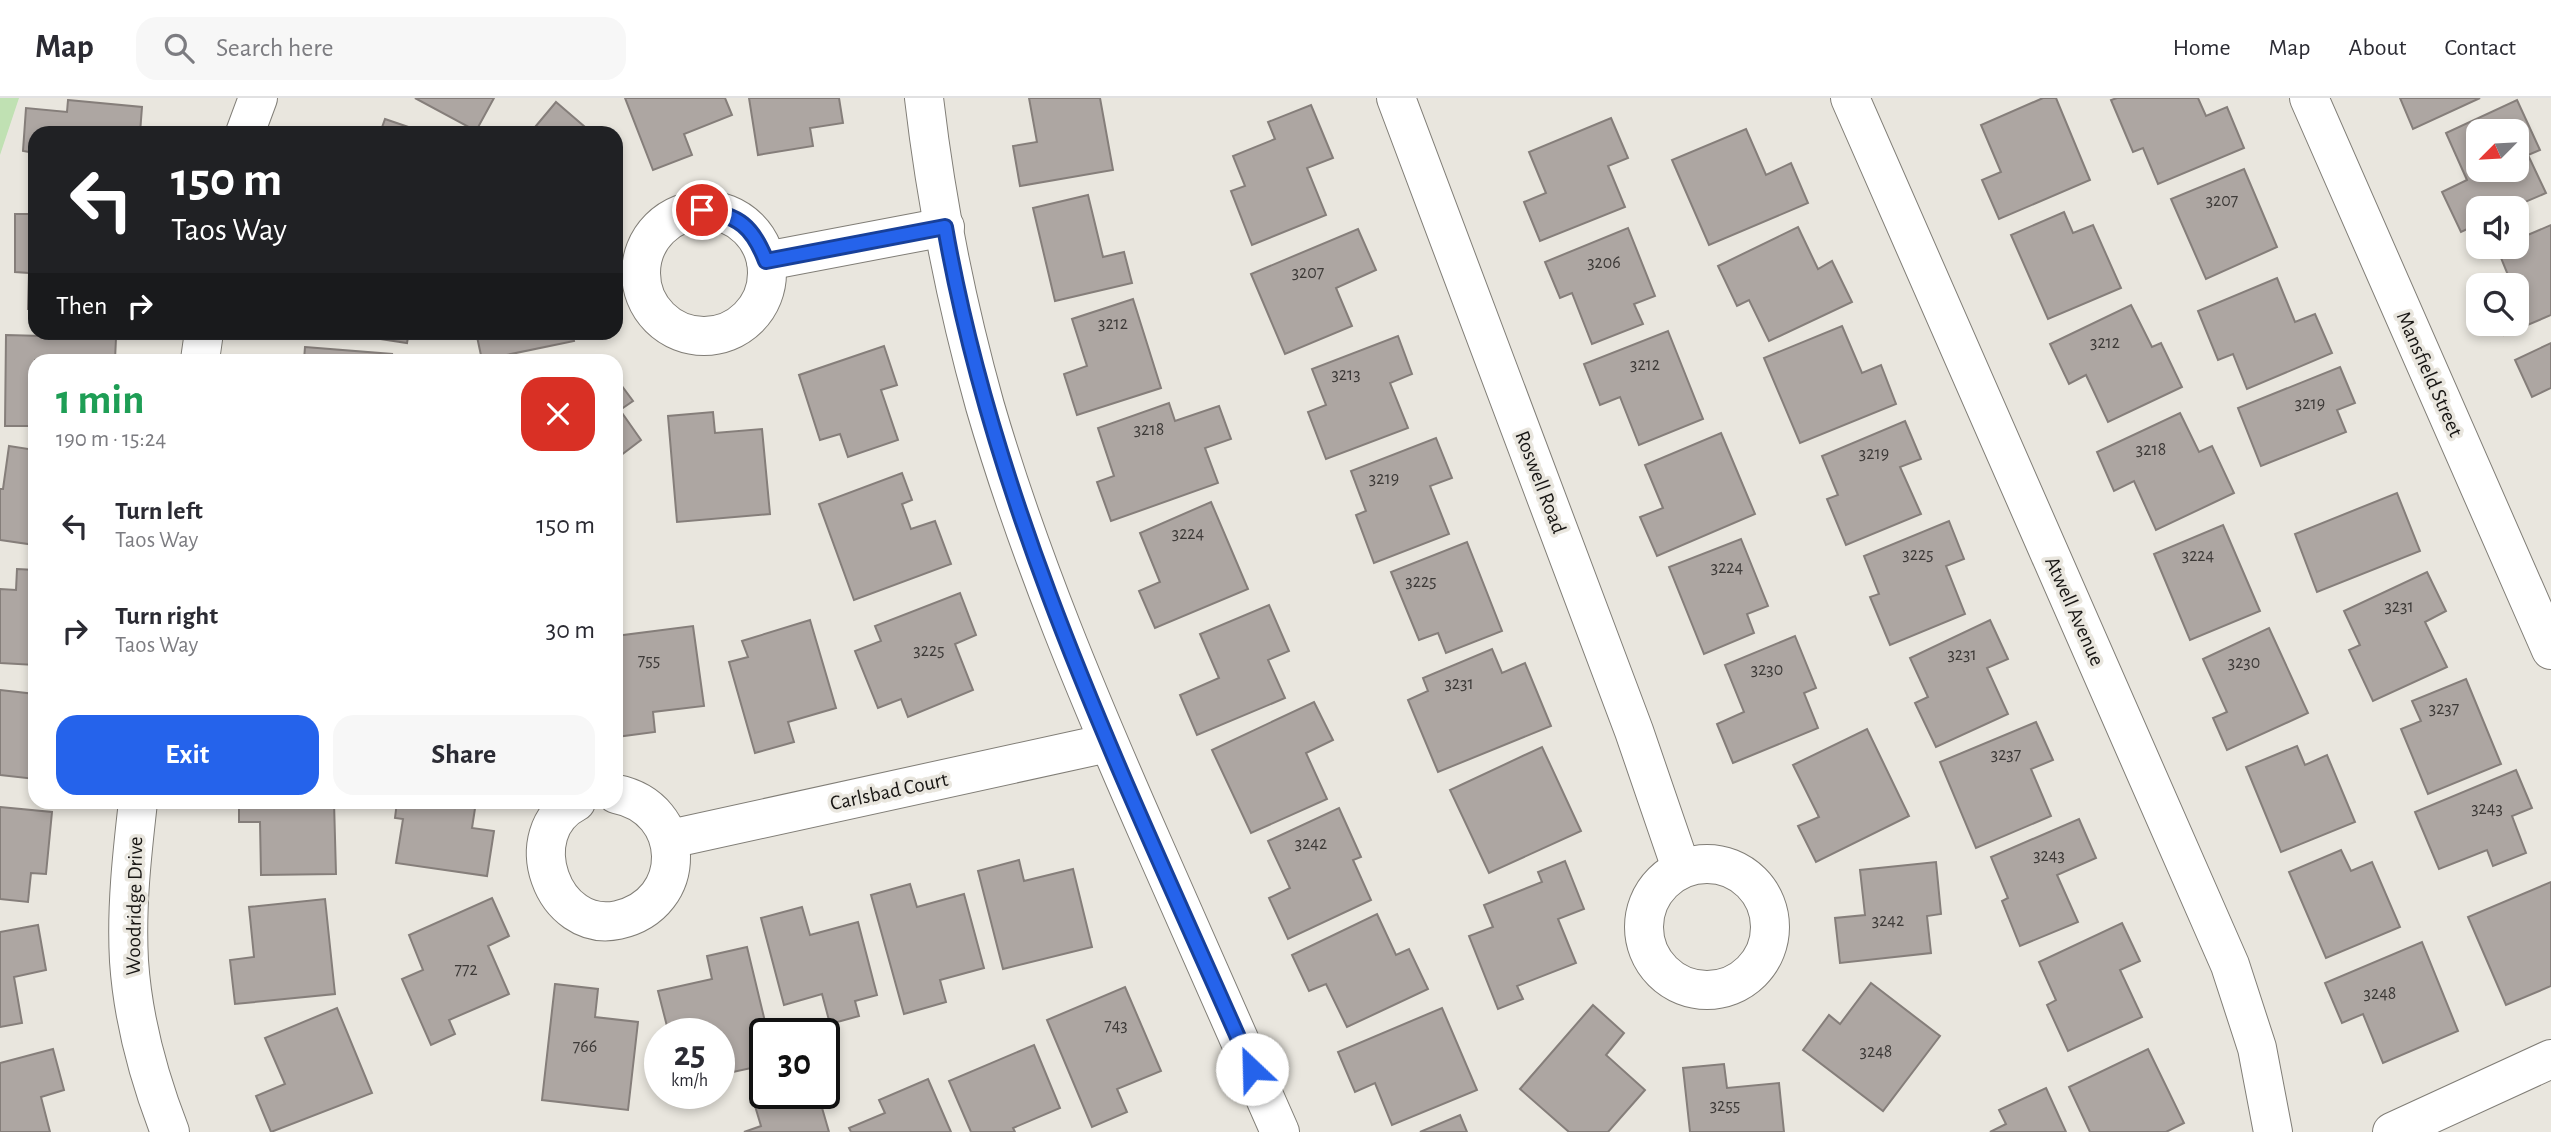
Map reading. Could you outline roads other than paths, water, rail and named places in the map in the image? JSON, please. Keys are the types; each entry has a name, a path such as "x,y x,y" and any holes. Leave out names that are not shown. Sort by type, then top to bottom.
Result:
{"street":[{"path":"248,126 258,98"},
{"path":"924,98 930,147 953,271 985,405 1033,555 1073,661 1268,1128"},
{"name":"Roswell Road","path":"1396,98 1634,732 1681,868"},
{"name":"Atwell Avenue","path":"1850,98 2230,965 2257,1048 2273,1132"},
{"name":"Mansfield Street","path":"2309,98 2551,650"},
{"path":"766,261 945,227"},
{"name":"Carlsbad Court","path":"670,839 1108,743"},
{"path":"568,809 558,817 548,834 545,854 547,874 557,894 572,909 593,919 615,920 636,914 654,901 666,883 671,861 670,839 661,821 648,806 623,796"},
{"name":"Woodridge Drive","path":"137,809 130,877 129,962 141,1042 170,1132"},
{"path":"2392,1132 2551,1059"}]}
